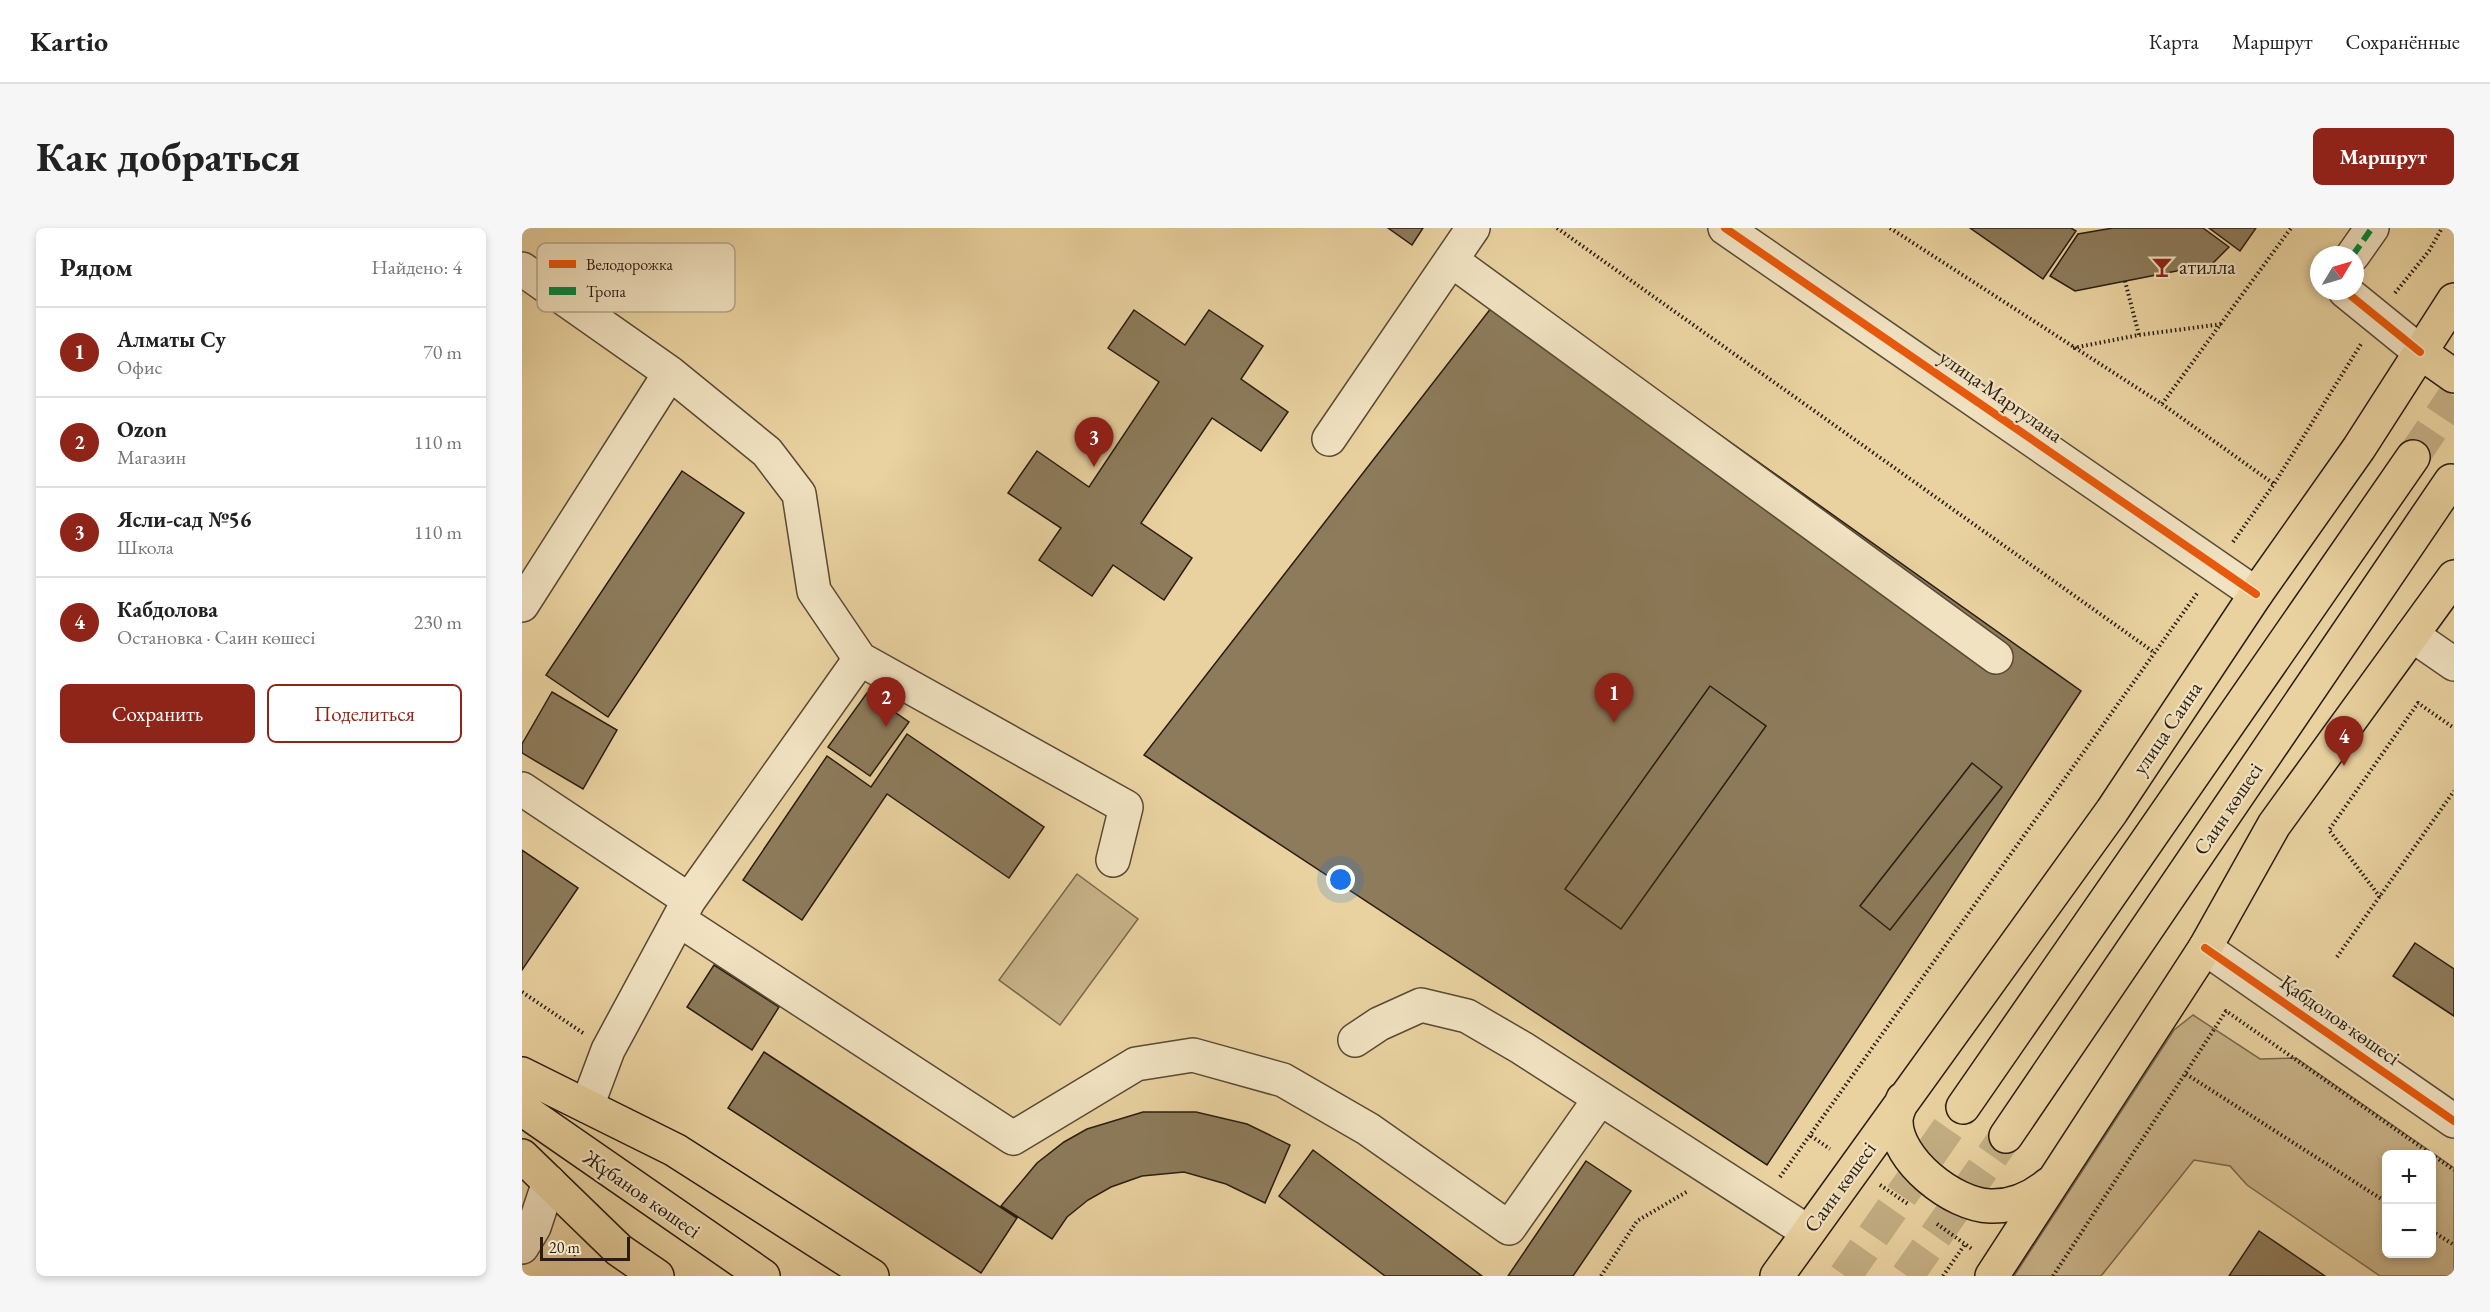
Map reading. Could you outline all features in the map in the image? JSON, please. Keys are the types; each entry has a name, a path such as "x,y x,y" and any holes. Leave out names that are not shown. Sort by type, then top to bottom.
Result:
{"main road":[{"path":"2454,300 2420,352 2454,376"},
{"name":"улица Саина","path":"1904,1097 2112,811 2256,594 2359,448 2420,352"},
{"path":"1963,1107 2413,457"},
{"name":"Саин көшесі","path":"2006,1136 2451,481"},
{"path":"1992,1276 2205,948 2274,825 2454,577"},
{"path":"522,1074 675,1150 872,1276"},
{"path":"1904,1097 1896,1119 1903,1144 1917,1165 1945,1190 1977,1204 2008,1205 2033,1195 2056,1179"},
{"name":"Саин көшесі","path":"1777,1276 1904,1097"},
{"name":"Жұбанов көшесі","path":"522,1109 699,1234 763,1276"},
{"path":"522,1156 619,1250 657,1276"}],"street":[{"path":"1329,439 1473,228"},
{"name":"улица Маргулана","path":"1725,228 2256,594"},
{"path":"2359,246 2372,228"},
{"path":"1451,260 1996,657"},
{"path":"522,269 537,280"},
{"path":"2355,300 2420,352"},
{"path":"583,312 670,373 767,452 799,494 813,591 860,659 1126,807 1113,860"},
{"path":"522,605 670,373"},
{"path":"2412,635 2454,664"},
{"path":"587,1106 608,1050 684,910 860,659"},
{"path":"522,789 684,910 1013,1138 1136,1064 1193,1055 1283,1080 1368,1129 1509,1228 1599,1100"},
{"name":"Қабдолов көшесі","path":"2205,948 2454,1121"},
{"path":"1355,1040 1379,1024 1421,1005 1467,1016 1522,1048 1599,1100 1808,1232"},
{"path":"528,1237 549,1182"}],"path":[{"path":"1557,228 2155,653"},
{"path":"1890,228 2162,404 2274,484"},
{"path":"2162,404 2223,324 2291,228"},
{"path":"1761,1202 2274,484 2377,317 2429,252 2442,228"},
{"path":"2125,281 2139,335"},
{"path":"2073,348 2139,335 2223,324"},
{"path":"2380,897 2330,830 2418,703 2454,728"},
{"path":"2337,957 2454,791"},
{"path":"522,992 608,1050"},
{"path":"2053,1276 2226,1011 2454,1170"},
{"path":"2186,1074 2382,1199"},
{"path":"1601,1276 1637,1221 1717,1174"},
{"path":"2436,1234 2454,1245"},
{"path":"528,1237 580,1258"},
{"path":"1942,1276 1965,1244"}],"shaded area":[{"path":"1077,874 1138,919 1060,1025 999,980"},
{"path":"2193,1015 2260,1059 2296,1058 2428,1150 2382,1150 2382,1258 2436,1258 2436,1155 2454,1168 2454,1276 2380,1276 2247,1185 2230,1166 2194,1160 2101,1276 2014,1276 2174,1030"}],"building":[{"path":"1388,228 1423,228 1412,245"},
{"path":"1970,228 2071,228 2076,231 2043,279"},
{"path":"2113,228 2203,228 2229,247 2212,264 2075,291 2050,276 2078,234"},
{"path":"2209,228 2256,228 2240,251"},
{"path":"1509,285 2081,691 1767,1165 1144,755"},
{"path":"1134,310 1185,345 1209,310 1263,346 1241,379 1288,412 1261,451 1212,418 1141,523 1192,558 1164,600 1113,565 1092,596 1039,560 1061,528 1008,493 1037,451 1089,487 1159,382 1108,348"},
{"path":"682,471 744,513 608,717 546,675"},
{"path":"1710,686 1766,726 1621,929 1565,889"},
{"path":"552,692 617,730 583,789 522,753 522,744"},
{"path":"867,693 909,722 870,776 828,747"},
{"path":"907,734 1044,827 1009,878 887,794 802,920 743,880 827,756 871,787"},
{"path":"1972,763 2002,787 1890,930 1860,906"},
{"path":"522,850 578,888 522,970"},
{"path":"2415,943 2454,969 2454,1016 2393,976"},
{"path":"714,965 779,1007 752,1050 687,1007"},
{"path":"764,1052 1017,1218 981,1273 728,1108"},
{"path":"1143,1112 1196,1112 1247,1124 1290,1145 1265,1203 1226,1184 1184,1172 1142,1176 1111,1187 1088,1200 1067,1217 1052,1239 1001,1206 1037,1163 1064,1142 1087,1129"},
{"path":"1313,1150 1482,1276 1385,1276 1279,1196"},
{"path":"1586,1161 1631,1191 1573,1276 1508,1276"},
{"path":"2259,1231 2325,1276 2229,1276"}],"tunnel":[{"path":"2413,457 2454,396"},
{"path":"1845,1276 1963,1107"},
{"path":"1907,1276 2006,1136"}],"marked path":[{"path":"2359,246 2372,228"}],"cycle path":[{"path":"1725,228 2256,594"},
{"path":"2356,300 2420,352"},
{"path":"2205,948 2454,1121"}],"place":[{"name":"атилла","path":"2162,267"},
{"name":"Ясли-сад №56","path":"1094,467"},
{"name":"Алматы Су","path":"1614,723"},
{"name":"Ozon","path":"886,727"},
{"name":"Кабдолова","path":"2344,766"}]}
